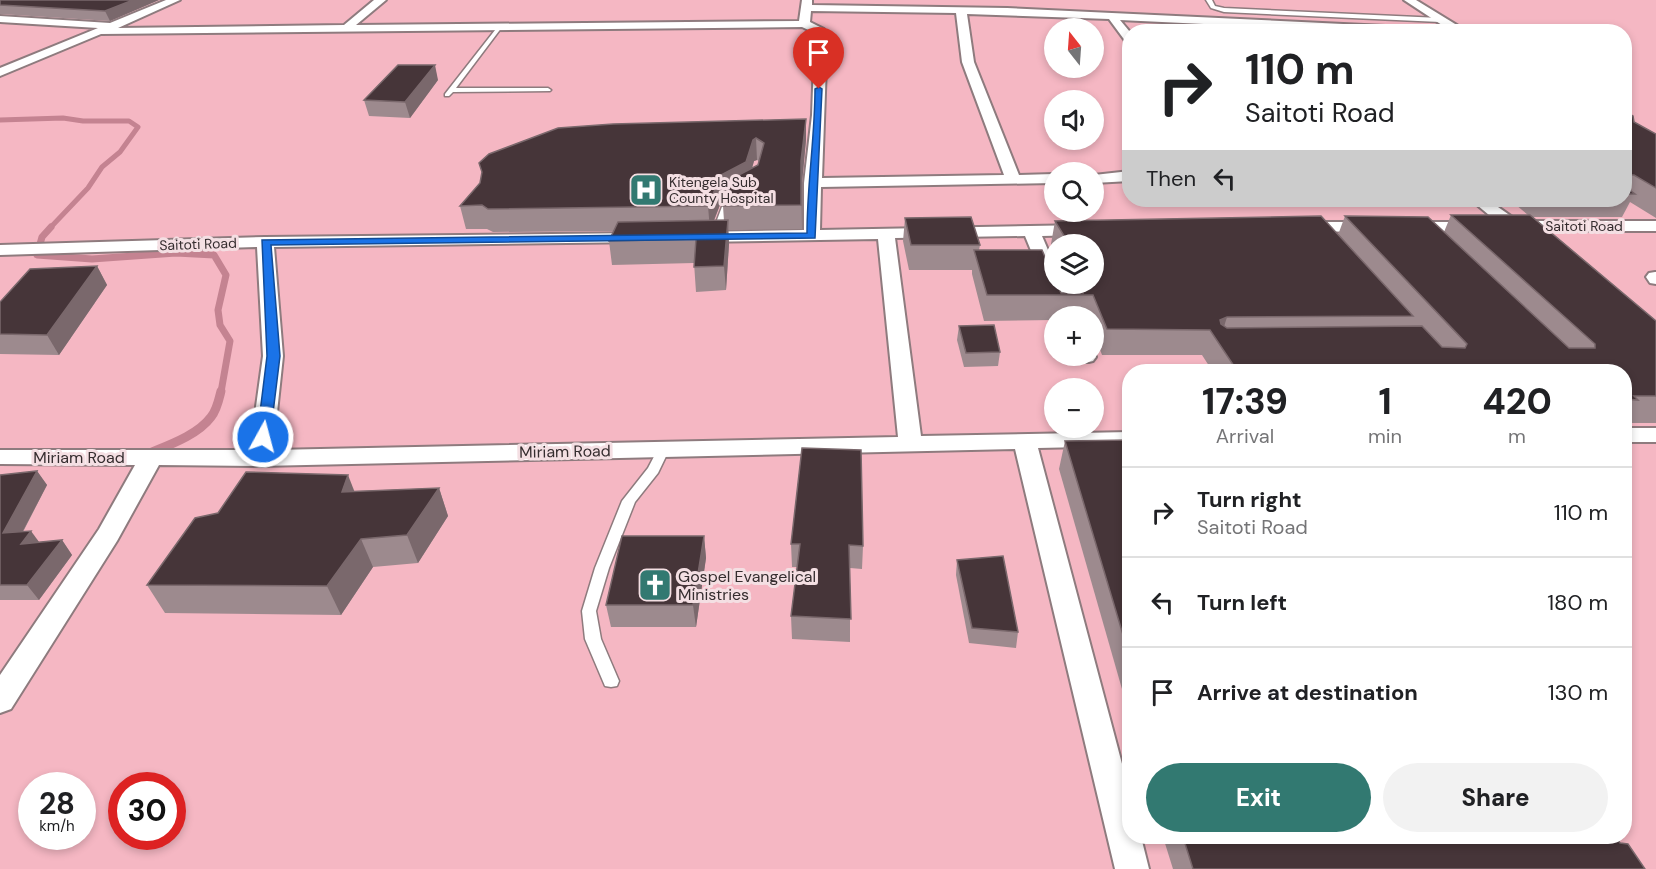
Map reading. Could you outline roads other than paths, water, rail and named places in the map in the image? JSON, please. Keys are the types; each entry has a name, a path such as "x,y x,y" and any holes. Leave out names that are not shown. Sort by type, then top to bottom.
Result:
{"street":[{"path":"0,72 175,0"},
{"path":"346,29 381,0"},
{"path":"1408,0 1446,24"},
{"path":"804,24 806,4 1291,24"},
{"path":"961,10 968,62 1013,180"},
{"path":"1111,15 1122,29"},
{"path":"0,19 114,25"},
{"path":"100,31 804,24 814,27 821,36 818,66 819,113 812,183 812,236"},
{"path":"1104,177 1122,176"},
{"path":"812,183 1044,179"},
{"path":"1488,207 1514,226"},
{"path":"1630,213 1653,226"},
{"name":"Saitoti Road","path":"1278,228 1653,226"},
{"path":"1314,227 1329,244"},
{"path":"1416,227 1433,243"},
{"path":"679,237 1102,229"},
{"path":"1031,230 1064,306"},
{"path":"886,232 910,442"},
{"name":"Saitoti Road","path":"0,250 265,242 656,237"},
{"path":"261,458 273,356 265,242"},
{"name":"Miriam Road","path":"0,458 152,456 261,458 1122,439"},
{"path":"1025,441 1122,829"},
{"path":"0,700 108,535 152,456"},
{"path":"1126,844 1132,869"}],"lane":[{"path":"1209,0 1213,8 1224,10 1440,20"},
{"path":"500,27 448,93 548,90"},
{"path":"715,237 729,198 741,192"},
{"path":"610,681 594,639 589,611 602,568 624,511 629,501 654,470 664,448"}],"waterway":[{"path":"0,120 63,118 83,121 129,121 138,127 120,152 102,167 88,188 50,228"},
{"path":"51,227 42,237 37,255 92,259 176,253 214,255 226,275 218,310 220,325 230,341 221,392"},
{"path":"145,455 198,430 215,411 221,391"}],"place":[{"name":"Kitengela Sub County Hospital","path":"646,190"},
{"name":"Gospel Evangelical Ministries","path":"655,585"}]}
